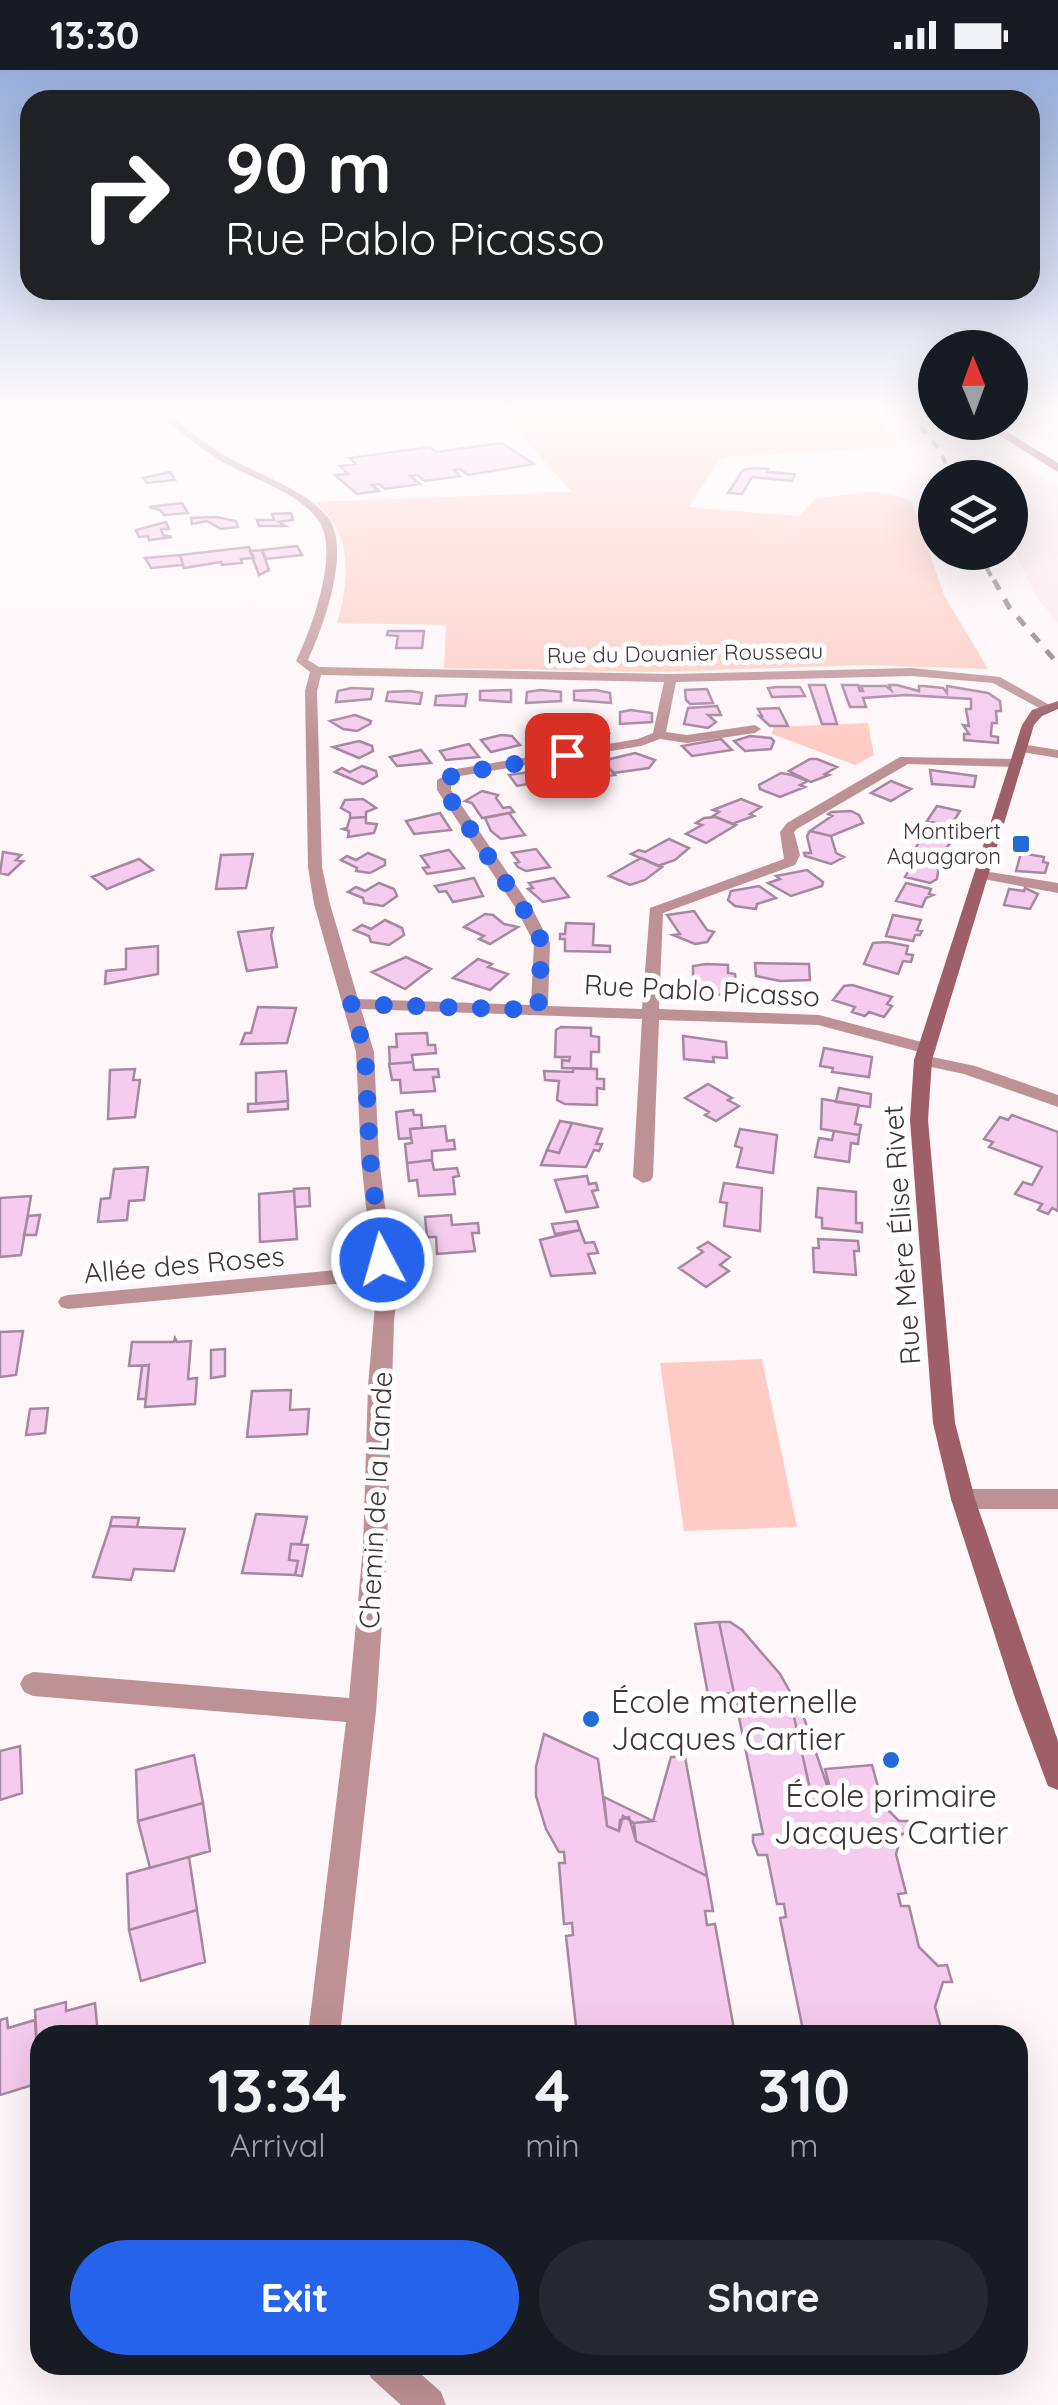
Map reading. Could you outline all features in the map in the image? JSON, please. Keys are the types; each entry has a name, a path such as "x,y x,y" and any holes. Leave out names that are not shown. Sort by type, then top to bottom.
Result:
{"street":[{"name":"Chemin de la Lande","path":"325,522 331,538 330,572 316,631 302,661 316,671 312,690 315,867 365,1052 382,1324 380,1466 364,1711 325,2025"},
{"name":"Rue du Douanier Rousseau","path":"316,671 671,678 873,671 976,676 996,680 1052,706"},
{"path":"659,734 671,678"},
{"name":"Rue Mère Élise Rivet","path":"1052,706 1033,716 1019,756 925,1055 919,1120 935,1354 944,1423 963,1499 1058,1777"},
{"path":"538,1010 542,942 444,790 444,780 456,774 640,742 659,734 687,739 755,729"},
{"path":"643,1177 655,911 790,862 793,855 787,832 792,826 895,764 1058,754"},
{"path":"984,875 1058,888"},
{"name":"Rue Pablo Picasso","path":"351,1004 819,1020 1058,1101"},
{"name":"Allée des Roses","path":"68,1302 378,1274"},
{"path":"963,1499 1058,1499"},
{"path":"33,1684 364,1711"},
{"path":"395,2375 428,2405"}],"shaded area":[{"path":"332,522 918,522 918,570 935,570 944,595 988,669 861,665 657,672 444,668 446,625 337,623 346,573 342,541"},
{"path":"1028,522 1058,522 1058,624 1036,596 1023,570 1028,570"},
{"path":"868,723 874,755 855,765 772,734 774,727"},
{"path":"762,1359 797,1527 684,1531 660,1363"}],"building":[{"path":"166,522 169,529 161,529 163,535 172,537 149,540 148,536 139,537 136,530"},
{"path":"209,522 236,522 238,527 221,529"},
{"path":"258,522 279,522 286,526 259,526"},
{"path":"297,546 302,555 266,559 262,550"},
{"path":"249,547 254,558 241,559 242,563 184,568 180,555"},
{"path":"262,550 269,570 259,575 250,551"},
{"path":"180,555 183,565 151,568 145,558"},
{"path":"388,631 424,631 422,648 396,648 398,636 387,635"},
{"path":"809,685 825,685 837,724 822,724"},
{"path":"842,685 858,685 860,691 861,686 886,686 891,690 889,685 897,685 919,691 919,686 924,686 943,688 947,693 947,686 988,693 1000,701 1001,711 996,711 997,723 992,723 991,732 991,736 998,737 998,743 964,740 964,734 969,734 963,725 969,726 966,709 971,709 971,699 906,695 863,698 866,707 850,707"},
{"path":"800,687 805,696 772,697 768,688"},
{"path":"373,689 371,699 336,702 338,691"},
{"path":"707,689 713,703 690,704 686,700 685,690"},
{"path":"511,690 511,702 480,700 480,691"},
{"path":"574,691 610,693 611,703 574,700"},
{"path":"388,692 422,693 420,704 386,701"},
{"path":"527,692 561,692 561,701 526,703"},
{"path":"467,694 465,706 435,705 436,696"},
{"path":"717,706 721,715 708,715 716,722 708,728 684,724 688,708"},
{"path":"779,708 788,726 770,726 759,716 758,709"},
{"path":"620,712 652,713 652,722 620,724"},
{"path":"355,715 371,721 370,724 357,731 330,721"},
{"path":"601,724 609,733 582,739 571,728"},
{"path":"556,728 566,739 534,743 527,734"},
{"path":"512,736 520,745 491,752 481,740"},
{"path":"750,736 771,738 771,749 745,751 734,741"},
{"path":"721,739 732,750 692,756 682,746"},
{"path":"359,741 372,746 373,751 359,758 333,747"},
{"path":"469,744 479,757 446,760 440,751"},
{"path":"421,750 431,763 397,766 390,757"},
{"path":"635,753 655,760 649,768 614,773 602,761"},
{"path":"810,759 837,767 811,782 789,771"},
{"path":"602,761 615,775 570,778 561,768"},
{"path":"362,766 376,771 377,776 363,784 335,772 342,768 350,772"},
{"path":"542,770 551,780 517,786 509,775"},
{"path":"930,770 976,776 974,787 932,784"},
{"path":"781,773 808,781 800,785 805,787 780,797 760,789 759,785"},
{"path":"891,781 911,789 891,801 871,793"},
{"path":"482,791 498,795 503,808 510,807 514,812 482,818 472,803 465,801"},
{"path":"363,799 376,808 366,812 366,817 350,818 350,813 341,808 345,800"},
{"path":"741,799 761,807 750,814 754,816 732,824 713,816 719,812 713,810"},
{"path":"937,806 960,811 957,823 950,826 927,821"},
{"path":"851,811 863,823 831,836 810,831 832,816 828,814 831,812"},
{"path":"440,813 451,830 414,834 406,821"},
{"path":"509,813 525,835 501,839 491,831 485,818"},
{"path":"366,817 366,823 377,824 374,833 348,837 349,831 343,829 350,818"},
{"path":"716,817 736,825 706,843 686,834 702,825 696,823 704,818"},
{"path":"810,831 831,836 836,853 844,857 831,864 805,856 804,853 811,853 807,836"},
{"path":"925,832 950,838 951,843 940,854 915,849"},
{"path":"669,839 689,848 675,860 658,866 631,854 645,852"},
{"path":"536,849 550,867 526,871 518,867 512,853"},
{"path":"449,850 464,868 427,874 423,868 429,867 421,856"},
{"path":"3,852 21,855 16,860 23,861 8,875 0,873"},
{"path":"368,853 385,860 385,865 370,873 356,871 357,868 341,860 347,856 356,860"},
{"path":"1021,853 1044,857 1043,862 1048,863 1045,873 1016,871"},
{"path":"253,854 246,888 216,889 221,855"},
{"path":"641,858 662,867 630,885 609,876"},
{"path":"139,859 153,870 107,889 92,877"},
{"path":"915,860 939,865 937,879 930,883 905,877"},
{"path":"807,870 823,882 822,886 791,896 768,883 780,879 776,876"},
{"path":"474,878 483,896 453,902 446,891 439,892 435,886"},
{"path":"554,878 569,897 543,902 528,889 533,888 529,883"},
{"path":"379,883 394,889 397,896 383,906 364,903 363,898 348,892 356,887 365,891"},
{"path":"906,883 931,889 929,894 933,895 926,898 922,907 896,901"},
{"path":"759,886 776,898 757,904 756,909 735,906 728,900 731,891"},
{"path":"1025,888 1038,894 1030,909 1004,905 1009,889"},
{"path":"694,911 707,930 714,932 707,942 695,944 673,935 680,934 667,915"},
{"path":"485,914 518,927 490,944 479,939 484,936 464,927"},
{"path":"893,915 921,920 917,930 922,931 920,935 915,935 913,941 886,936"},
{"path":"385,920 402,928 404,935 389,945 371,942 369,936 354,930 362,925 371,929"},
{"path":"566,923 594,924 593,945 610,946 610,952 565,951 565,939 560,939 560,934 565,934"},
{"path":"273,928 277,967 247,971 238,932"},
{"path":"873,943 908,946 906,954 913,955 911,962 903,961 898,974 864,964"},
{"path":"158,946 158,974 105,984 106,971 126,969 126,949"},
{"path":"406,957 431,969 405,989 372,972"},
{"path":"478,959 508,974 490,990 453,978"},
{"path":"755,963 809,964 810,980 780,981 756,976"},
{"path":"728,965 728,973 735,974 736,987 728,987 729,995 693,990 693,966"},
{"path":"844,986 892,997 887,1004 892,1006 884,1017 852,1012 855,1007 833,1000"},
{"path":"258,1007 296,1008 287,1043 241,1044 245,1033 251,1033"},
{"path":"591,1028 591,1036 599,1037 599,1052 591,1052 591,1069 562,1068 562,1060 569,1061 570,1057 555,1057 556,1030"},
{"path":"427,1033 428,1045 435,1045 436,1053 412,1055 413,1062 390,1064 389,1047 397,1047 396,1034"},
{"path":"683,1036 726,1042 727,1058 713,1057 714,1062 684,1059"},
{"path":"824,1048 872,1057 869,1077 832,1072 833,1068 820,1066"},
{"path":"413,1062 414,1070 438,1069 439,1077 433,1077 435,1091 401,1093 400,1080 392,1080 389,1064"},
{"path":"573,1068 597,1069 597,1079 604,1079 604,1089 597,1088 597,1105 557,1100 559,1081 545,1080 544,1071 573,1072"},
{"path":"135,1069 133,1080 140,1080 135,1117 108,1119 110,1070"},
{"path":"286,1071 288,1101 256,1104 256,1073"},
{"path":"708,1084 739,1106 716,1121 705,1115 709,1112 685,1098"},
{"path":"839,1088 871,1094 870,1107 836,1102"},
{"path":"822,1099 859,1105 855,1124 861,1125 859,1135 821,1129"},
{"path":"288,1101 288,1109 248,1112 248,1104"},
{"path":"413,1110 414,1115 421,1115 422,1128 410,1129 411,1138 399,1139 396,1112"},
{"path":"1012,1115 1058,1132 1058,1211 1052,1208 1048,1214 1038,1210 1042,1204 1015,1194 1023,1182 1032,1185 1042,1167 989,1147 993,1142 984,1139 1000,1117 1008,1120"},
{"path":"560,1121 572,1123 559,1153 547,1150"},
{"path":"572,1123 602,1129 596,1144 602,1144 599,1151 594,1150 586,1167 541,1165 547,1150 559,1153"},
{"path":"445,1126 447,1141 454,1140 455,1149 432,1151 432,1160 407,1163 405,1144 412,1143 410,1129"},
{"path":"740,1129 777,1135 773,1173 737,1167 742,1148 735,1146"},
{"path":"834,1131 859,1135 858,1144 851,1143 849,1162 815,1157 819,1138 832,1140"},
{"path":"432,1160 434,1170 457,1168 459,1176 453,1177 455,1194 419,1196 417,1180 409,1181 407,1163"},
{"path":"148,1167 144,1200 129,1201 127,1220 98,1222 101,1199 110,1198 114,1169"},
{"path":"587,1176 589,1184 596,1183 598,1190 592,1191 598,1207 566,1212 555,1180"},
{"path":"724,1183 762,1188 760,1231 724,1226 727,1203 720,1202"},
{"path":"309,1188 310,1206 295,1207 294,1189"},
{"path":"818,1188 856,1192 856,1223 862,1223 862,1232 822,1228 822,1218 816,1217"},
{"path":"294,1191 297,1239 260,1242 259,1194"},
{"path":"31,1196 21,1255 0,1257 0,1198"},
{"path":"40,1215 36,1235 24,1235 28,1216"},
{"path":"451,1215 452,1225 478,1223 479,1233 472,1233 475,1251 437,1254 436,1237 427,1237 425,1217"},
{"path":"577,1221 580,1230 555,1234 552,1224"},
{"path":"580,1230 585,1243 594,1242 598,1253 588,1254 595,1273 551,1276 540,1240"},
{"path":"818,1239 858,1241 859,1251 854,1251 856,1275 814,1272 813,1248 819,1248"},
{"path":"708,1242 730,1257 720,1265 729,1271 706,1287 679,1268 703,1252 698,1248"},
{"path":"23,1331 16,1375 0,1377 0,1332"},
{"path":"175,1338 177,1342 191,1341 188,1379 197,1378 195,1404 145,1407 149,1365 129,1366 132,1342 174,1342"},
{"path":"225,1349 225,1376 211,1378 211,1350"},
{"path":"149,1365 146,1399 138,1399 142,1366"},
{"path":"291,1390 290,1410 309,1409 307,1434 247,1437 252,1391"},
{"path":"48,1408 45,1433 26,1435 30,1409"},
{"path":"256,1514 307,1517 301,1544 291,1544 289,1560 298,1561 295,1575 242,1573"},
{"path":"112,1517 139,1518 137,1527 110,1526"},
{"path":"110,1526 185,1529 174,1571 134,1569 131,1580 93,1577"},
{"path":"291,1544 308,1545 302,1576 295,1575 298,1561 289,1560"},
{"path":"719,1622 734,1693 708,1695 695,1624"},
{"path":"719,1622 730,1622 742,1630 780,1674 803,1715 828,1788 810,1789 794,1717 788,1711 778,1712 775,1700 736,1703"},
{"path":"775,1700 778,1712 788,1711 794,1717 810,1789 830,1788 825,1769 872,1765 883,1805 899,1821 908,1821 912,1833 902,1834 896,1854 906,1893 898,1894 901,1906 909,1906 919,1947 938,1966 947,1965 952,1982 943,1982 935,2007 940,2025 802,2025 780,1918 786,1917 784,1904 777,1904 767,1855 758,1855 753,1842 753,1835 763,1834 736,1703"},
{"path":"544,1734 598,1759 607,1826 619,1831 620,1820 629,1817 636,1841 707,1876 713,1911 705,1911 707,1925 715,1924 733,2025 576,2025 566,1936 573,1935 572,1923 564,1924 559,1863 565,1863 564,1852 559,1852 546,1829 536,1796 536,1767"},
{"path":"20,1746 22,1793 0,1800 0,1751"},
{"path":"194,1755 203,1803 138,1821 136,1770"},
{"path":"671,1757 685,1757 707,1876 636,1841 634,1823 653,1821"},
{"path":"604,1797 653,1821 634,1823 623,1816 619,1831 607,1826"},
{"path":"203,1803 210,1851 150,1868 138,1821"},
{"path":"189,1857 197,1910 129,1930 127,1874"},
{"path":"197,1910 205,1962 141,1981 129,1930"},
{"path":"66,2002 66,2011 95,2003 97,2025 36,2025 35,2010"},
{"path":"7,2018 8,2028 35,2020 35,2025 30,2025 30,2086 0,2095 0,2020"}],"railway":[{"path":"988,570 995,583"},
{"path":"994,580 1009,607 1058,664"}],"place":[{"name":"Montibert Aquagaron","path":"1021,844"},
{"name":"École maternelle Jacques Cartier","path":"591,1719"},
{"name":"École primaire Jacques Cartier","path":"891,1760"}],"route":[{"path":"382,1260 370,1158 365,1052 351,1004 538,1010 542,942 444,790 444,780 456,774 567,755"}]}
